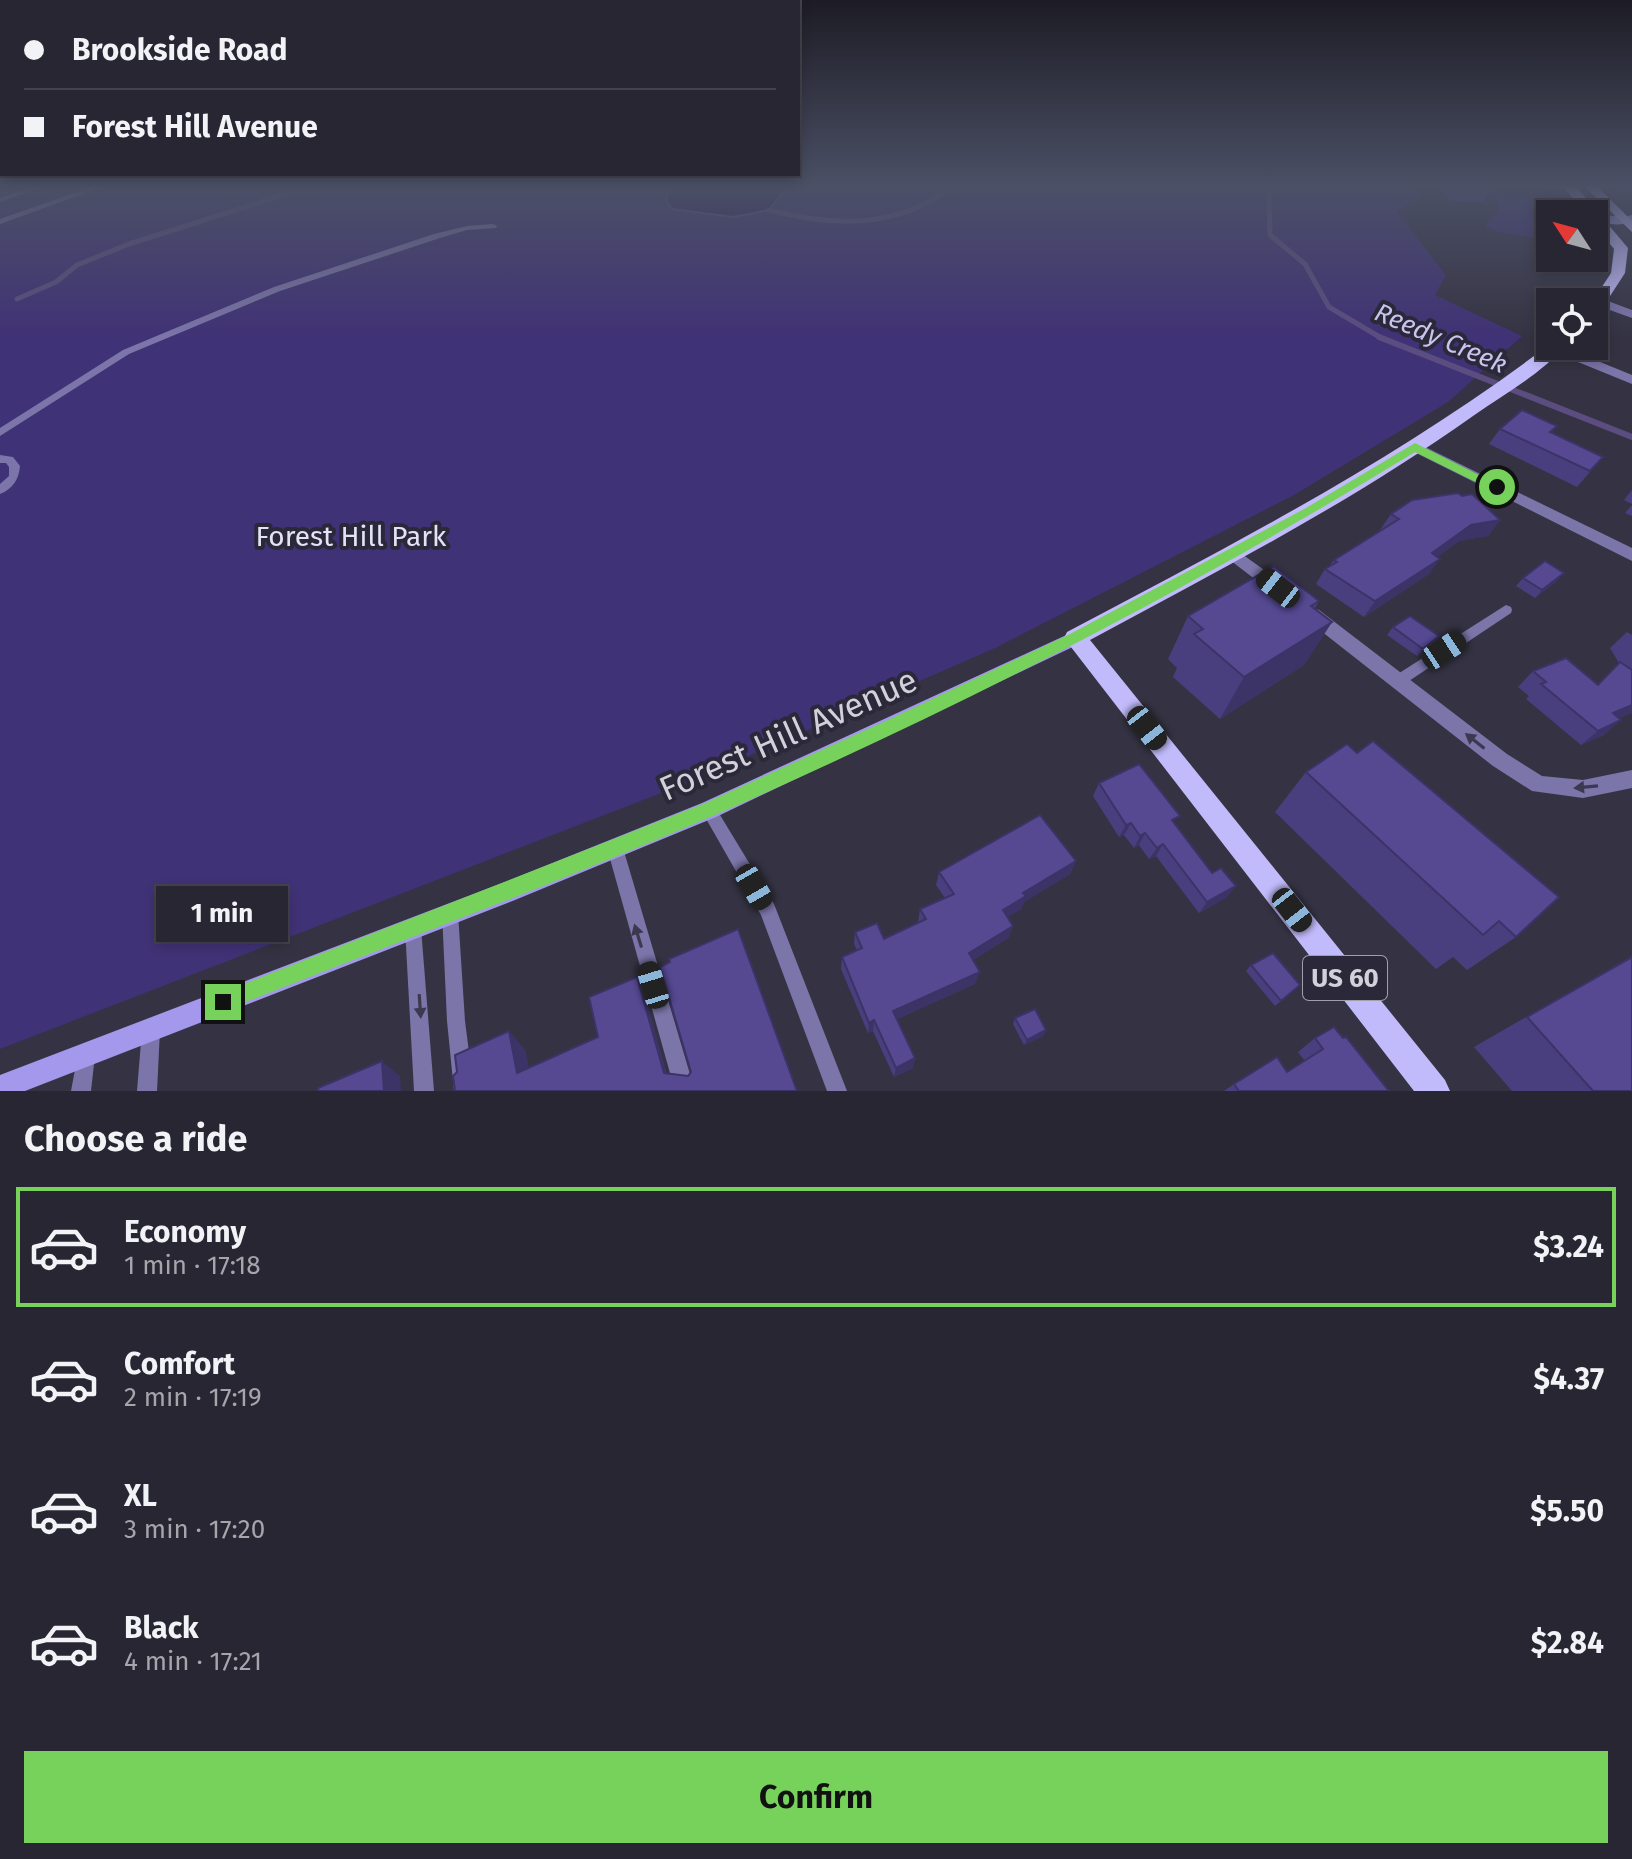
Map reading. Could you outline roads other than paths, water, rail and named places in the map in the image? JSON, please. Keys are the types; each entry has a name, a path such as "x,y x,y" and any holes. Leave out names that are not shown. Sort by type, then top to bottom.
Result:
{"main road":[{"path":"1608,288 1622,261 1612,236"},
{"path":"1608,297 1632,278"},
{"name":"Forest Hill Avenue","path":"0,1088 709,810 1075,638 1366,478 1539,360"},
{"name":"US 60","path":"1075,638 1434,1091"}],"street":[{"path":"1608,306 1632,314"},
{"path":"1579,360 1632,380"},
{"path":"1415,447 1632,555"},
{"path":"1232,553 1500,760 1539,785 1583,789 1632,779"}],"lane":[{"path":"0,433 126,352 224,309 437,236"},
{"path":"0,459 9,460 15,466 14,477 0,490"},
{"path":"1398,681 1506,610"},
{"path":"709,810 768,910 837,1091"},
{"path":"615,848 629,906 685,1091"},
{"path":"450,913 456,1021 464,1091"},
{"path":"413,928 424,1091"},
{"path":"147,1091 151,1030"},
{"path":"81,1091 86,1055"}],"waterway":[{"path":"17,299 56,282 77,265 155,236"},
{"name":"Reedy Creek","path":"1271,236 1305,264 1329,307 1381,338"},
{"name":"Reedy Creek","path":"1381,338 1632,437"}],"park label":[{"name":"Forest Hill Park","path":"351,536"}]}
